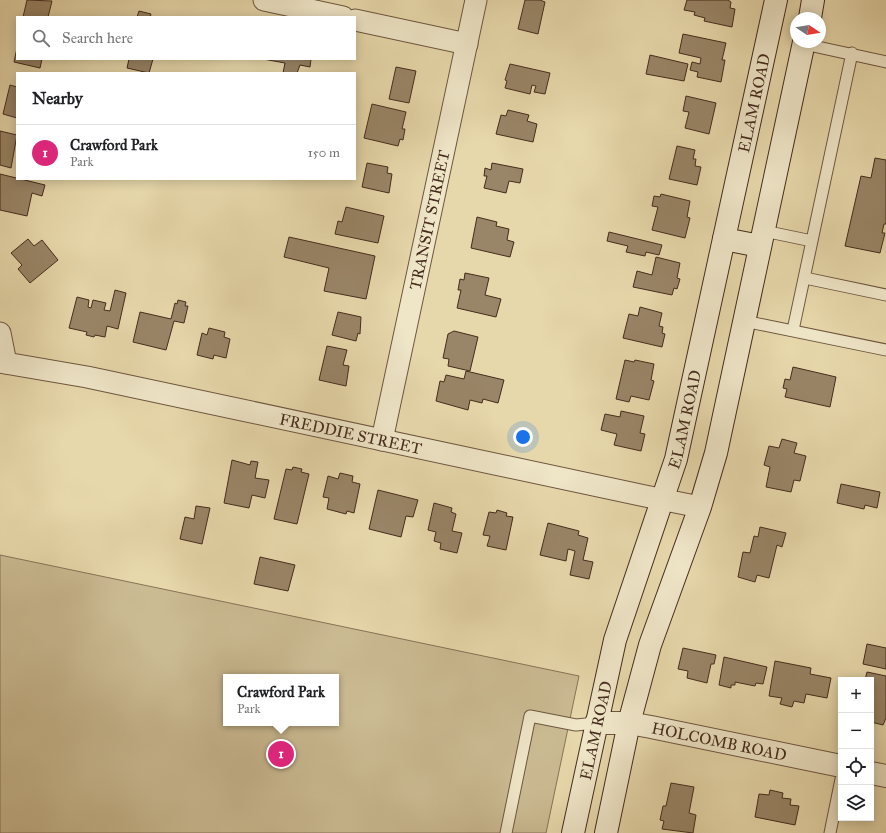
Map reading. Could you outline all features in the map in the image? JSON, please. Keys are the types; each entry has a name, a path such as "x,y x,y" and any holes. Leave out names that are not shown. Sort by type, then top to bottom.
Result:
{"main road":[{"name":"ELAM ROAD","path":"573,833 615,640 676,458 776,0"},
{"path":"811,12 813,0"},
{"name":"ELAM ROAD","path":"606,833 629,723 650,645 700,507 716,453 803,48"},
{"path":"724,239 762,239"},
{"name":"HOLCOMB ROAD","path":"596,722 629,723 838,765"},
{"path":"874,774 886,776"}],"street":[{"path":"264,0 338,16"},
{"name":"TRANSIT STREET","path":"382,440 476,0"},
{"path":"356,20 466,44"},
{"path":"0,333 3,363"},
{"name":"FREDDIE STREET","path":"3,363 86,377 700,507"}],"lane":[{"path":"826,48 886,62"},
{"path":"793,330 852,53"},
{"path":"762,239 812,241"},
{"path":"805,278 886,295"},
{"path":"744,320 886,350"},
{"path":"506,833 530,716 576,725 596,722"},
{"path":"830,833 840,785"}],"shaded area":[{"path":"0,555 579,676 546,833 0,833"}],"building":[{"path":"27,0 52,1 48,16 23,16"},
{"path":"525,0 540,0 545,2 538,34 518,29"},
{"path":"687,0 728,0 731,2 730,8 735,9 732,27 704,21 705,18 694,15 695,12 684,10"},
{"path":"139,11 151,14 150,16 137,16"},
{"path":"683,34 726,43 722,60 725,60 721,82 697,77 698,72 690,70 692,62 700,64 701,58 679,53"},
{"path":"16,53 16,60 42,60 40,68 14,62"},
{"path":"650,55 688,64 684,81 646,74"},
{"path":"129,60 153,60 149,72 127,68"},
{"path":"268,60 311,60 310,67 300,65 297,72 283,72 285,63"},
{"path":"510,64 550,73 545,94 534,92 536,86 532,85 530,94 505,88 507,81 505,80"},
{"path":"396,67 416,71 409,103 389,99"},
{"path":"10,85 16,87 16,118 3,114"},
{"path":"686,96 716,103 709,134 685,128 689,112 683,111"},
{"path":"372,104 406,112 402,129 405,129 403,140 400,139 398,146 364,138"},
{"path":"508,110 529,115 527,121 537,124 533,142 496,134 501,115 506,116"},
{"path":"0,131 16,135 11,168 0,165"},
{"path":"677,146 695,150 693,159 696,159 695,166 701,167 697,185 669,179"},
{"path":"875,158 886,160 886,224 884,224 882,233 885,233 880,253 845,246 861,176 871,178"},
{"path":"367,163 388,167 387,173 392,174 389,193 362,187"},
{"path":"492,163 523,169 520,183 509,181 506,193 484,188 487,176 484,176 485,168 491,170"},
{"path":"0,174 16,178 16,180 25,180 45,185 42,196 32,193 27,216 0,210"},
{"path":"661,194 690,201 687,217 690,218 685,238 652,230 658,207 652,206 654,196 660,197"},
{"path":"346,207 384,216 378,243 335,234 338,221 342,222"},
{"path":"477,217 497,222 496,226 509,229 507,240 514,242 510,257 471,248"},
{"path":"609,232 662,245 659,255 646,252 645,256 626,252 628,246 607,241"},
{"path":"289,237 375,256 366,299 324,291 329,268 284,257"},
{"path":"28,239 34,246 42,240 58,260 30,283 18,269 22,265 11,253"},
{"path":"656,257 680,263 677,278 680,279 677,289 674,288 672,295 633,287 637,271 652,275"},
{"path":"465,273 489,278 485,295 501,299 496,317 457,308 461,290 458,290 460,279 464,280"},
{"path":"115,290 126,293 118,329 107,326 105,337 95,335 94,337 86,335 87,332 69,328 77,297 89,300 88,307 91,308 93,300 106,303 104,310 110,311"},
{"path":"178,300 186,302 185,306 188,306 184,323 174,321 166,350 133,342 140,312 171,319 175,303 177,304"},
{"path":"640,307 662,313 659,326 663,327 662,333 665,334 662,347 623,338 629,314 638,316"},
{"path":"338,312 361,317 360,334 358,333 356,341 332,335"},
{"path":"209,328 225,332 224,337 230,339 226,358 214,355 213,359 197,355 202,333 207,335"},
{"path":"454,331 478,337 470,371 448,366 449,359 443,358 448,334"},
{"path":"327,346 347,350 343,365 349,366 346,386 319,380"},
{"path":"625,360 634,362 635,360 654,364 651,380 654,381 649,400 631,396 629,402 616,399"},
{"path":"793,367 836,377 830,407 785,397 787,389 783,388 785,379 790,380"},
{"path":"466,371 504,380 498,403 483,399 482,403 470,400 468,410 436,401 440,381 444,382 446,375 464,379"},
{"path":"621,411 644,416 640,433 645,434 641,451 614,445 617,434 601,430 605,414 620,417"},
{"path":"782,439 797,443 794,453 806,456 800,481 794,480 791,492 766,487 770,467 764,465 769,446 779,448"},
{"path":"232,460 250,465 251,461 258,462 255,478 269,480 265,498 252,495 249,508 224,503"},
{"path":"293,467 302,469 301,472 309,474 297,524 274,519 286,469 292,470"},
{"path":"340,473 353,476 352,482 360,484 354,513 347,511 346,514 327,509 329,498 323,497 328,476 338,479"},
{"path":"841,484 880,492 877,508 865,505 864,509 837,503"},
{"path":"378,490 418,500 413,517 406,516 401,537 369,529"},
{"path":"434,503 452,508 451,512 456,514 452,531 462,533 457,553 440,549 441,543 434,541 436,532 428,530"},
{"path":"196,506 210,508 202,544 180,539 185,517 194,519"},
{"path":"497,510 507,513 506,516 513,517 506,550 487,546 490,536 483,535 489,512 496,513"},
{"path":"548,523 579,531 578,535 588,538 583,560 593,562 589,579 570,575 575,551 568,549 566,561 540,555"},
{"path":"760,527 786,533 782,547 777,545 769,578 757,575 755,582 738,577 743,552 750,553 754,536 758,537"},
{"path":"260,557 295,565 288,591 254,584"},
{"path":"867,644 886,648 886,669 863,664"},
{"path":"683,648 716,655 714,664 711,664 707,683 687,678 688,671 678,669"},
{"path":"724,657 767,667 763,684 756,683 755,686 735,682 735,685 731,685 731,688 719,685"},
{"path":"775,661 811,668 810,674 831,678 827,698 806,694 804,703 794,701 792,707 780,704 782,698 769,696"},
{"path":"867,672 886,676 886,718 883,725 874,723 874,677 866,677"},
{"path":"671,783 694,787 689,813 696,815 693,833 662,829 664,821 660,820 663,806 666,806"},
{"path":"770,790 783,793 782,798 791,799 790,805 799,806 795,825 755,817 759,794 769,795"}],"place":[{"name":"Crawford Park","path":"281,754"}]}
